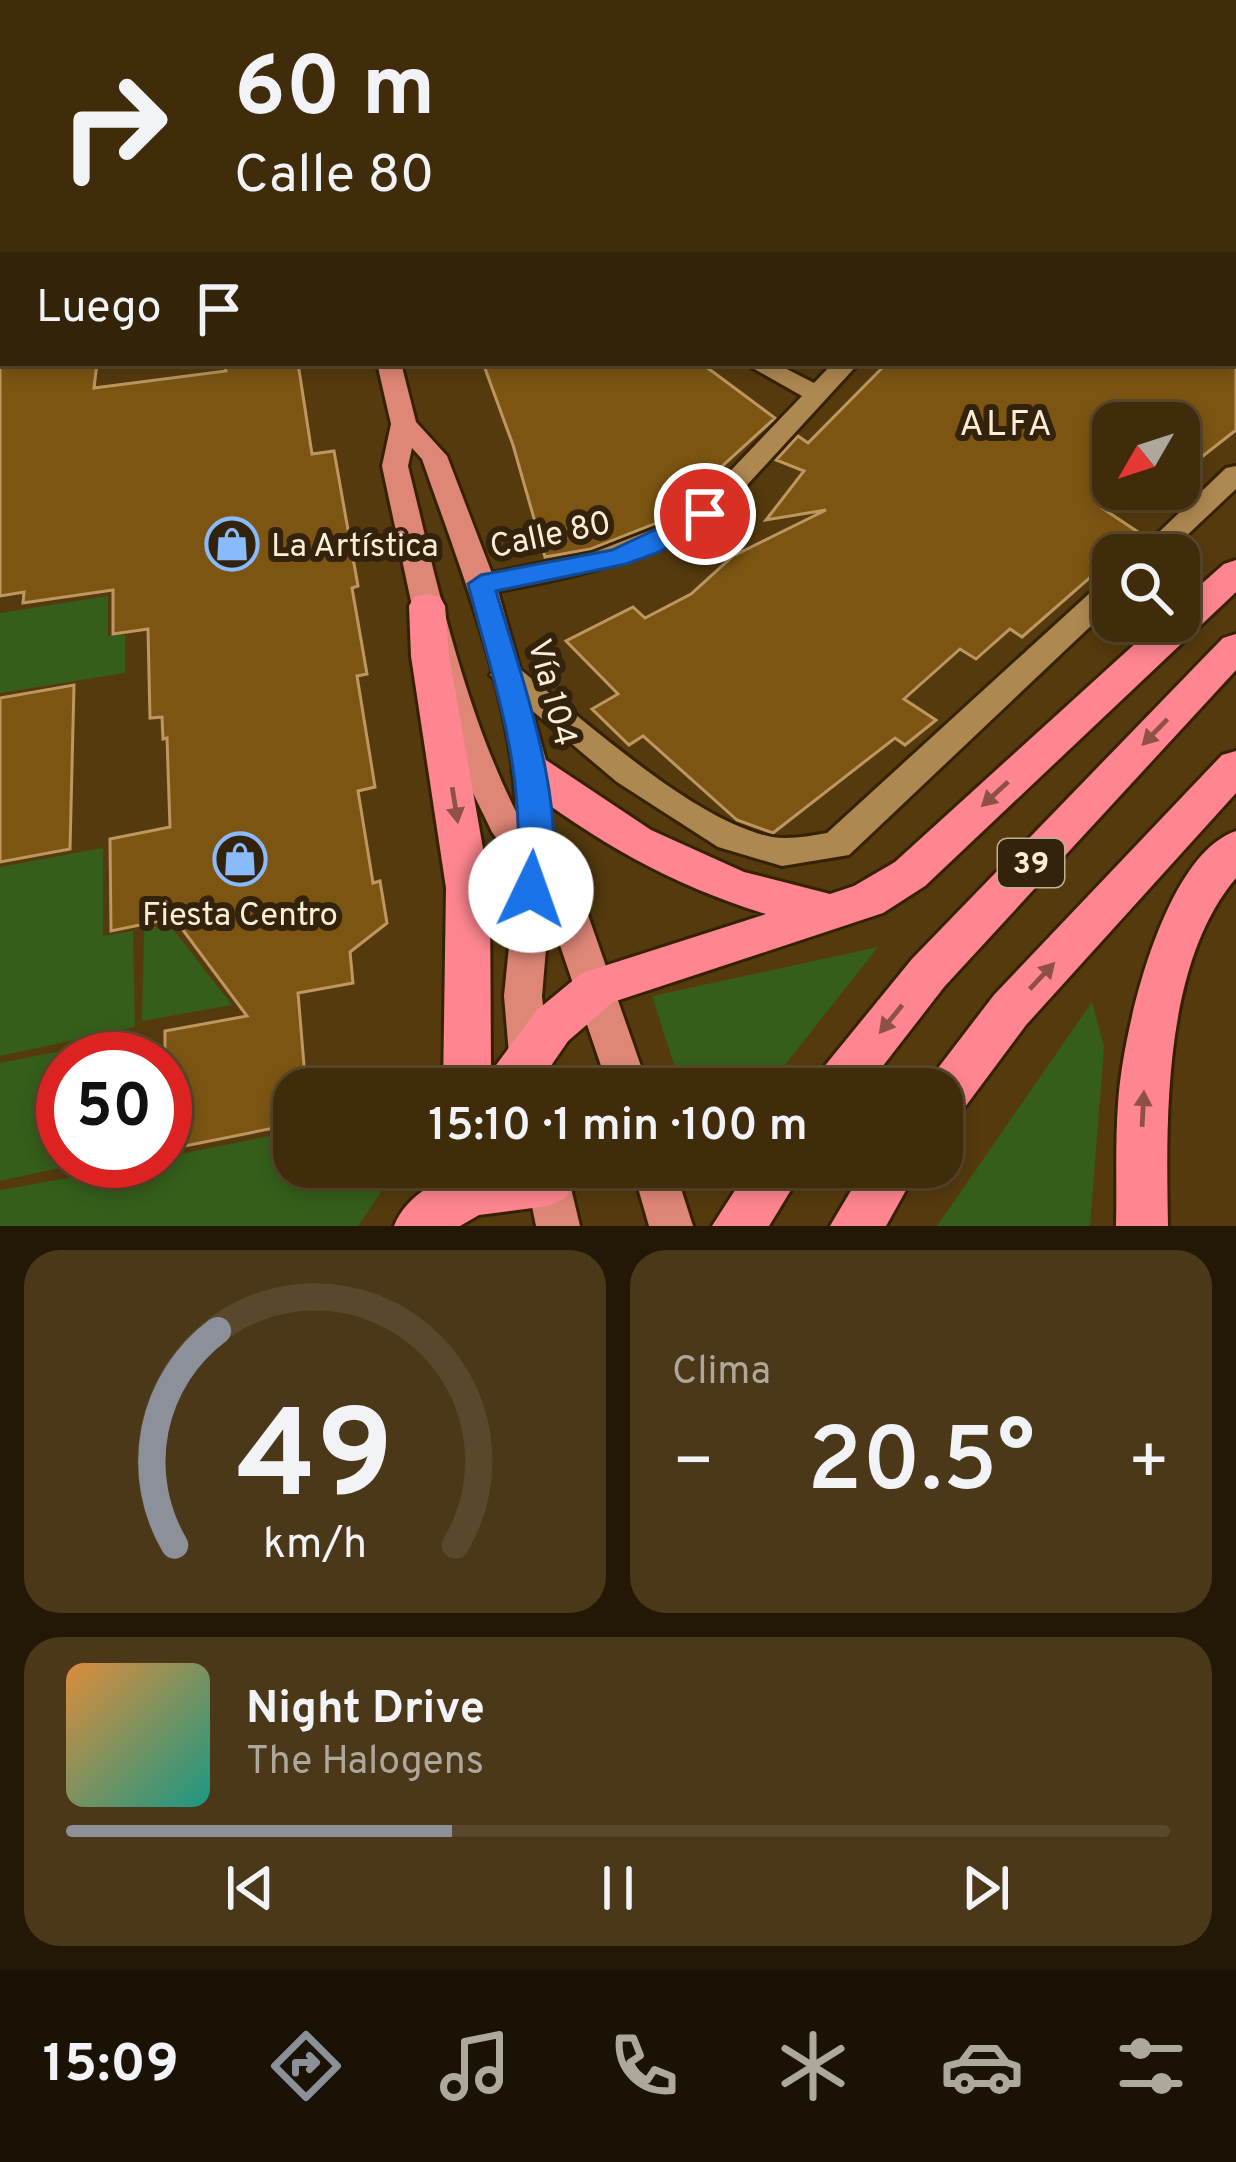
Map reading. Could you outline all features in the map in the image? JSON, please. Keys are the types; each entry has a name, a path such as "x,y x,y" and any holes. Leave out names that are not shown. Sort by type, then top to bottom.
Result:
{"highway":[{"path":"530,1068 573,1004 598,987 868,900 910,874 1236,572"},
{"path":"428,606 430,656 468,888 467,1068"},
{"name":"39","path":"853,1068 928,973 1236,647"},
{"name":"39","path":"963,1072 1010,1010 1236,766"},
{"path":"532,771 633,844 693,874 759,897 829,912"},
{"path":"1142,1226 1142,1100 1167,974 1191,900 1236,848"},
{"path":"418,1226 441,1188"},
{"path":"418,1226 454,1200 482,1188 550,1191"},
{"path":"738,1226 765,1188"},
{"path":"856,1226 880,1188"}],"main road":[{"name":"Vía 104","path":"389,366 404,424 395,466 428,606 473,758 505,822 536,860 570,915 623,1068"},
{"name":"Vía 104","path":"404,424 434,456 481,584 532,771 536,860 524,977 523,1068"},
{"path":"659,1188 671,1226"}],"street":[{"path":"762,366 817,394"},
{"name":"Calle 80","path":"481,584 617,558 676,532 705,514 844,366"},
{"path":"1172,534 1236,474"},
{"path":"506,675 664,796 716,829 764,849 800,853 837,845 1092,608"}],"green space":[{"path":"108,596 108,636 125,635 125,673 0,693 0,613"},
{"path":"103,848 103,936 133,931 135,1027 112,1032 36,1032 36,1048 0,1056 0,867"},
{"path":"169,924 232,1005 142,1021 144,929"},
{"path":"878,947 783,1068 675,1068 652,996"},
{"path":"1092,1002 1104,1047 1090,1226 937,1226"},
{"path":"36,1056 36,1173 0,1181 0,1063"},
{"path":"273,1135 273,1188 384,1188 358,1226 0,1226 0,1190 36,1184 36,1188 192,1188 192,1152"}],"building":[{"path":"0,366 97,366 94,388 226,371 225,366 298,366 312,454 334,451 358,586 352,588 367,674 357,676 375,787 358,791 373,883 380,881 387,923 350,952 353,983 298,993 304,1068 273,1068 273,1128 192,1145 192,1032 165,1031 247,1016 174,918 111,931 110,839 170,827 167,738 163,739 162,717 150,718 148,629 113,634 113,590 23,603 24,592 0,596"},
{"path":"484,366 705,366 775,418 662,521 591,549 545,557"},
{"path":"884,366 1236,366 1236,430 1200,458 1200,402 1092,402 1092,510 1105,510 1138,532 1092,534 1092,576 1022,637 1010,629 976,659 960,649 904,699 936,720 905,745 895,738 773,833 737,820 643,736 629,745 592,709 618,694 566,641 633,607 645,618 691,594 733,556 826,510 766,520 804,471 776,460 798,436 808,443"},
{"path":"74,685 70,849 0,862 0,698"}],"place":[{"name":"La Artística","path":"232,544"},
{"name":"Fiesta Centro","path":"240,859"}],"district":[{"name":"ALFA","path":"1007,422"}],"route":[{"path":"531,890 536,860 532,771 481,584 617,558 650,546 705,514"}]}
